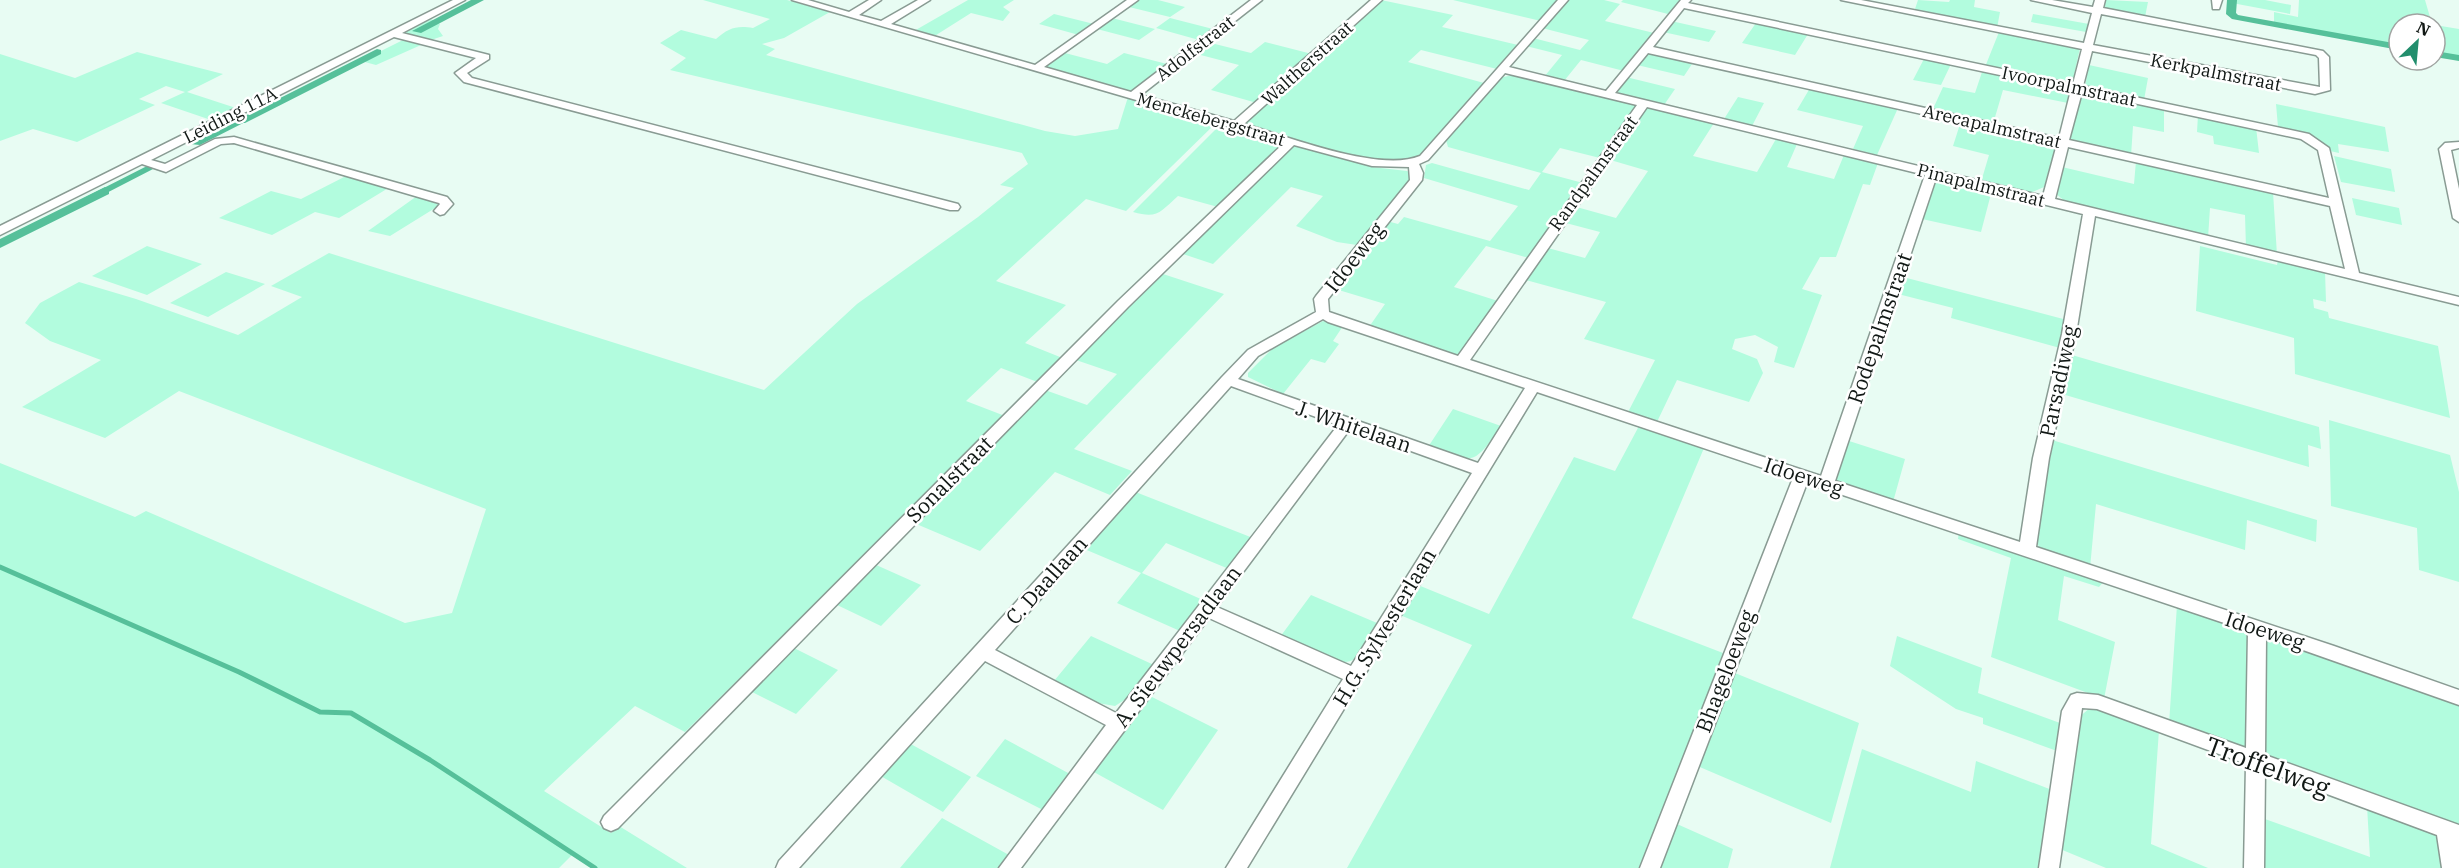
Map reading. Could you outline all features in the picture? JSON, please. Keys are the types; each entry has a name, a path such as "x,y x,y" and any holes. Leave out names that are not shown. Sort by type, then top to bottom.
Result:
{"street":[{"name":"Leiding 11A","path":"0,231 144,161 460,0"},
{"name":"Menckebergstraat","path":"797,0 1371,163 1413,164"},
{"path":"851,15 876,0"},
{"path":"883,24 925,0"},
{"path":"1035,69 1133,0"},
{"name":"Adolfstraat","path":"1133,96 1257,0"},
{"name":"Waltherstraat","path":"1236,125 1377,0"},
{"path":"1413,164 1436,146 1563,0"},
{"name":"Kerkpalmstraat","path":"1846,0 2315,92 2325,90 2324,57 2319,52 2098,7"},
{"path":"2036,0 2098,7 2048,201"},
{"path":"1609,94 1684,3"},
{"name":"Ivoorpalmstraat","path":"1684,3 2305,136 2323,148 2354,276"},
{"path":"394,34 485,57 460,73 461,77 468,80 954,207"},
{"name":"Arecapalmstraat","path":"1647,49 2338,204"},
{"name":"Pinapalmstraat","path":"1503,69 2459,301"},
{"name":"Randpalmstraat","path":"1461,362 1644,103"},
{"path":"144,161 166,168 198,149 219,141 234,140 443,200 447,204 440,212"},
{"name":"Sonalstraat","path":"611,822 1098,328 1292,141"},
{"path":"178,143 198,149"},
{"path":"2459,145 2445,148 2459,218"},
{"name":"Idoeweg","path":"1413,164 1417,173 1416,180 1324,293 1320,304 1323,314 1533,387 2257,627 2459,698"},
{"name":"Rodepalmstraat","path":"1826,484 1932,173"},
{"name":"Parsadiweg","path":"2027,551 2041,458 2069,334 2090,212"},
{"name":"C. Daallaan","path":"786,868 1252,353 1323,314"},
{"name":"J. Whitelaan","path":"1227,380 1481,470"},
{"name":"H.G. Sylvesterlaan","path":"1236,868 1533,387"},
{"name":"A. Sieuwpersadlaan","path":"1009,868 1346,424"},
{"name":"Bhageloeweg","path":"1650,868 1802,476"},
{"path":"1206,609 1355,676"},
{"path":"2254,868 2257,627"},
{"path":"981,651 1119,723"},
{"name":"Troffelweg","path":"2049,868 2071,711 2077,700 2098,702 2453,833"},
{"path":"2452,868 2453,833"}],"shaded area":[{"path":"703,0 787,0 830,12 784,38 762,44 775,49 766,55 1045,131 1075,136 1118,129 1128,97 1217,122 1126,211 1086,199 996,281 1066,305 1025,343 1065,359 1040,383 1001,368 966,401 1005,416 685,732 635,706 544,791 611,833 619,826 687,868 595,868 573,854 559,868 0,868 0,463 135,517 146,511 405,623 452,613 486,509 179,391 105,438 22,407 101,360 50,341 25,323 40,303 79,282 136,299 238,335 302,297 271,286 329,253 764,390 857,304 978,217 1014,188 1000,185 1028,164 1022,153 670,70 686,58 660,43 681,30 716,39 733,28 753,28 770,19"},
{"path":"968,0 1014,0 1003,7 1010,12 1003,21 971,13 933,37 914,31"},
{"path":"1138,0 1158,0 1185,7 1170,17 1129,7"},
{"path":"1381,0 1453,15 1442,27 1518,45 1497,69 1421,50 1408,62 1484,83 1423,153 1405,161 1367,158 1319,147 1272,134 1245,123"},
{"path":"1453,0 1560,0 1541,21"},
{"path":"1567,0 1604,0 1620,4 1605,21 1654,33 1624,71 1581,60 1564,81 1544,77 1562,55 1526,46 1533,38 1580,50 1589,40 1542,28"},
{"path":"1623,0 1680,0 1668,14 1621,2"},
{"path":"1918,0 1949,2 1950,0 1975,0 1974,7 2000,12 1997,28 1914,12"},
{"path":"2106,0 2148,2 2145,17 2104,9"},
{"path":"2232,0 2265,0 2291,5 2290,14 2232,3"},
{"path":"2299,0 2425,0 2428,12 2387,12 2387,45 2274,24 2274,12 2298,17"},
{"path":"1054,14 1094,24 1079,35 1039,24"},
{"path":"2033,14 2089,24 2086,32 2031,22"},
{"path":"1112,18 1155,29 1139,40 1097,29"},
{"path":"1170,18 1213,29 1199,40 1156,28"},
{"path":"431,19 440,24 438,29 443,36 431,40 399,33"},
{"path":"1671,21 1716,31 1709,42 1663,32"},
{"path":"1756,23 1808,34 1795,55 1742,43"},
{"path":"2447,27 2459,29 2459,58 2447,56"},
{"path":"1999,32 2080,48 2073,80 2067,83 1985,67"},
{"path":"405,39 421,45 376,65 361,61"},
{"path":"1207,42 1251,53 1265,42 1312,54 1257,103 1211,90 1239,65 1193,53"},
{"path":"137,52 223,74 187,92 236,108 211,120 161,103 185,92 166,86 139,99 155,105 77,142 33,129 0,141 0,54 75,78"},
{"path":"1065,53 1107,64 1124,53 1167,64 1132,91 1125,91 1044,68"},
{"path":"1652,53 1694,61 1684,76 1637,65 1644,56"},
{"path":"1925,57 1952,62 1941,85 1913,80"},
{"path":"2089,65 2148,78 2144,100 2085,86"},
{"path":"1983,69 2070,89 2068,103 2003,90 1993,124 1932,111 1943,87 1975,93"},
{"path":"1513,75 1639,105 1600,158 1560,148 1542,172 1583,183 1529,258 1486,246 1454,287 1498,301 1460,355 1453,356 1369,327 1385,304 1332,288 1387,221 1398,224 1404,217 1490,241 1518,206 1424,178 1426,165 1432,163 1529,190 1541,173 1448,147 1446,140 1499,78"},
{"path":"1626,77 1675,89 1664,105 1616,92"},
{"path":"1810,88 1898,108 1877,155 1853,149 1863,126 1797,110"},
{"path":"2083,91 2164,108 2164,132 2133,126 2131,156 2073,142 2068,136 2079,93"},
{"path":"1738,97 1764,103 1752,126 1724,119"},
{"path":"2276,104 2385,127 2389,152 2338,144 2339,153 2330,151 2329,147 2308,135 2278,127"},
{"path":"1645,106 1714,123 1693,156 1757,172 1776,139 1797,144 1787,167 1834,179 1844,155 1878,163 1870,185 1863,184 1836,257 1820,257 1802,289 1822,295 1794,368 1774,362 1778,347 1755,335 1735,339 1732,349 1757,359 1763,373 1749,402 1677,380 1656,424 1627,414 1655,360 1584,339 1606,302 1522,279 1544,247 1585,258 1600,232 1562,222 1573,206 1616,218 1648,171 1607,159"},
{"path":"255,112 261,114 200,145 190,144"},
{"path":"2198,115 2256,127 2259,153 2214,144 2213,136 2197,132"},
{"path":"1961,121 2056,145 2044,187 2030,193 1981,182 1989,155 1953,146"},
{"path":"1221,124 1283,144 1218,207 1178,196 1158,213 1148,215 1133,212"},
{"path":"1292,144 1372,167 1407,171 1412,180 1357,245 1337,242 1296,226 1323,196 1291,187 1213,264 1180,253"},
{"path":"2334,156 2391,169 2395,192 2341,182"},
{"path":"2136,161 2273,192 2277,255 2246,248 2245,215 2210,208 2208,238 2067,203 2055,193 2062,167 2134,184"},
{"path":"149,165 155,168 91,201 84,198"},
{"path":"348,175 390,187 339,218 315,212 272,235 219,218 271,191 301,199"},
{"path":"1940,178 1992,190 1981,232 1922,219 1936,182"},
{"path":"417,196 440,201 440,205 390,236 368,231"},
{"path":"2352,198 2399,208 2402,225 2356,215"},
{"path":"147,246 202,264 147,295 92,276"},
{"path":"2200,246 2277,265 2278,260 2325,271 2326,302 2313,299 2314,308 2328,312 2329,318 2438,346 2450,418 2295,374 2294,338 2196,311"},
{"path":"226,272 265,284 208,317 170,303"},
{"path":"1163,274 1224,294 1074,449 1132,471 1110,495 1055,472 980,551 914,523 1045,390 1087,405 1117,374 1076,360"},
{"path":"1903,277 2067,320 2060,348 1951,318 1953,308 1898,294"},
{"path":"1323,321 1343,326 1333,341 1339,344 1325,363 1311,359 1283,394 1248,377 1248,373 1273,348"},
{"path":"2072,355 2319,427 2321,449 2308,445 2309,467 2062,394"},
{"path":"1453,409 1501,426 1478,455 1464,458 1428,447"},
{"path":"2329,420 2450,455 2459,492 2459,582 2419,570 2417,528 2331,506"},
{"path":"1639,426 1704,448 1632,618 1723,653 1641,868 1347,868 1472,645 1400,615 1418,585 1489,614 1574,457 1615,471"},
{"path":"1846,440 1905,459 1893,502 1835,480"},
{"path":"2052,440 2317,520 2316,542 2247,520 2245,550 2096,504 2090,568 2058,559 2044,551 2036,540"},
{"path":"1133,491 1253,538 1229,569 1166,543 1142,573 1203,600 1180,631 1117,603 1141,573 1082,548"},
{"path":"1959,532 2104,581 2099,587 2064,576 2058,620 2115,642 2104,699 1991,657 2011,558 1958,539"},
{"path":"874,564 921,585 881,626 835,604"},
{"path":"1311,595 1377,623 1354,659 1339,662 1280,637"},
{"path":"2177,605 2244,628 2250,635 2246,745 2241,749 2169,724"},
{"path":"1091,636 1154,665 1129,697 1115,706 1092,702 1054,681"},
{"path":"1897,636 1982,668 1978,693 2060,723 2057,751 1983,724 1983,718 1956,709 1890,666"},
{"path":"2274,637 2459,702 2459,832 2273,761 2262,752 2266,639"},
{"path":"792,647 838,670 796,714 748,690"},
{"path":"1730,671 1859,723 1831,823 1695,765"},
{"path":"1150,696 1218,730 1163,810 1092,771"},
{"path":"2091,707 2159,730 2151,844 2208,868 2106,868 2060,849 2077,719"},
{"path":"1005,739 1070,774 1043,810 976,776"},
{"path":"907,742 971,777 943,812 879,775"},
{"path":"1862,749 1971,792 1976,761 2052,790 2042,868 1830,868"},
{"path":"2367,806 2428,829 2444,839 2447,868 2264,868 2265,819 2370,857"},
{"path":"942,818 1009,855 999,868 900,868"},
{"path":"1677,824 1733,849 1728,868 1660,868"}],"waterway":[{"path":"417,31 479,0"},
{"path":"2232,0 2231,14 2235,17 2387,45"},
{"path":"241,121 377,52"},
{"path":"2447,56 2459,58"},
{"path":"0,244 105,191"},
{"path":"0,567 239,672 320,712 351,713 430,760 595,868"}]}
